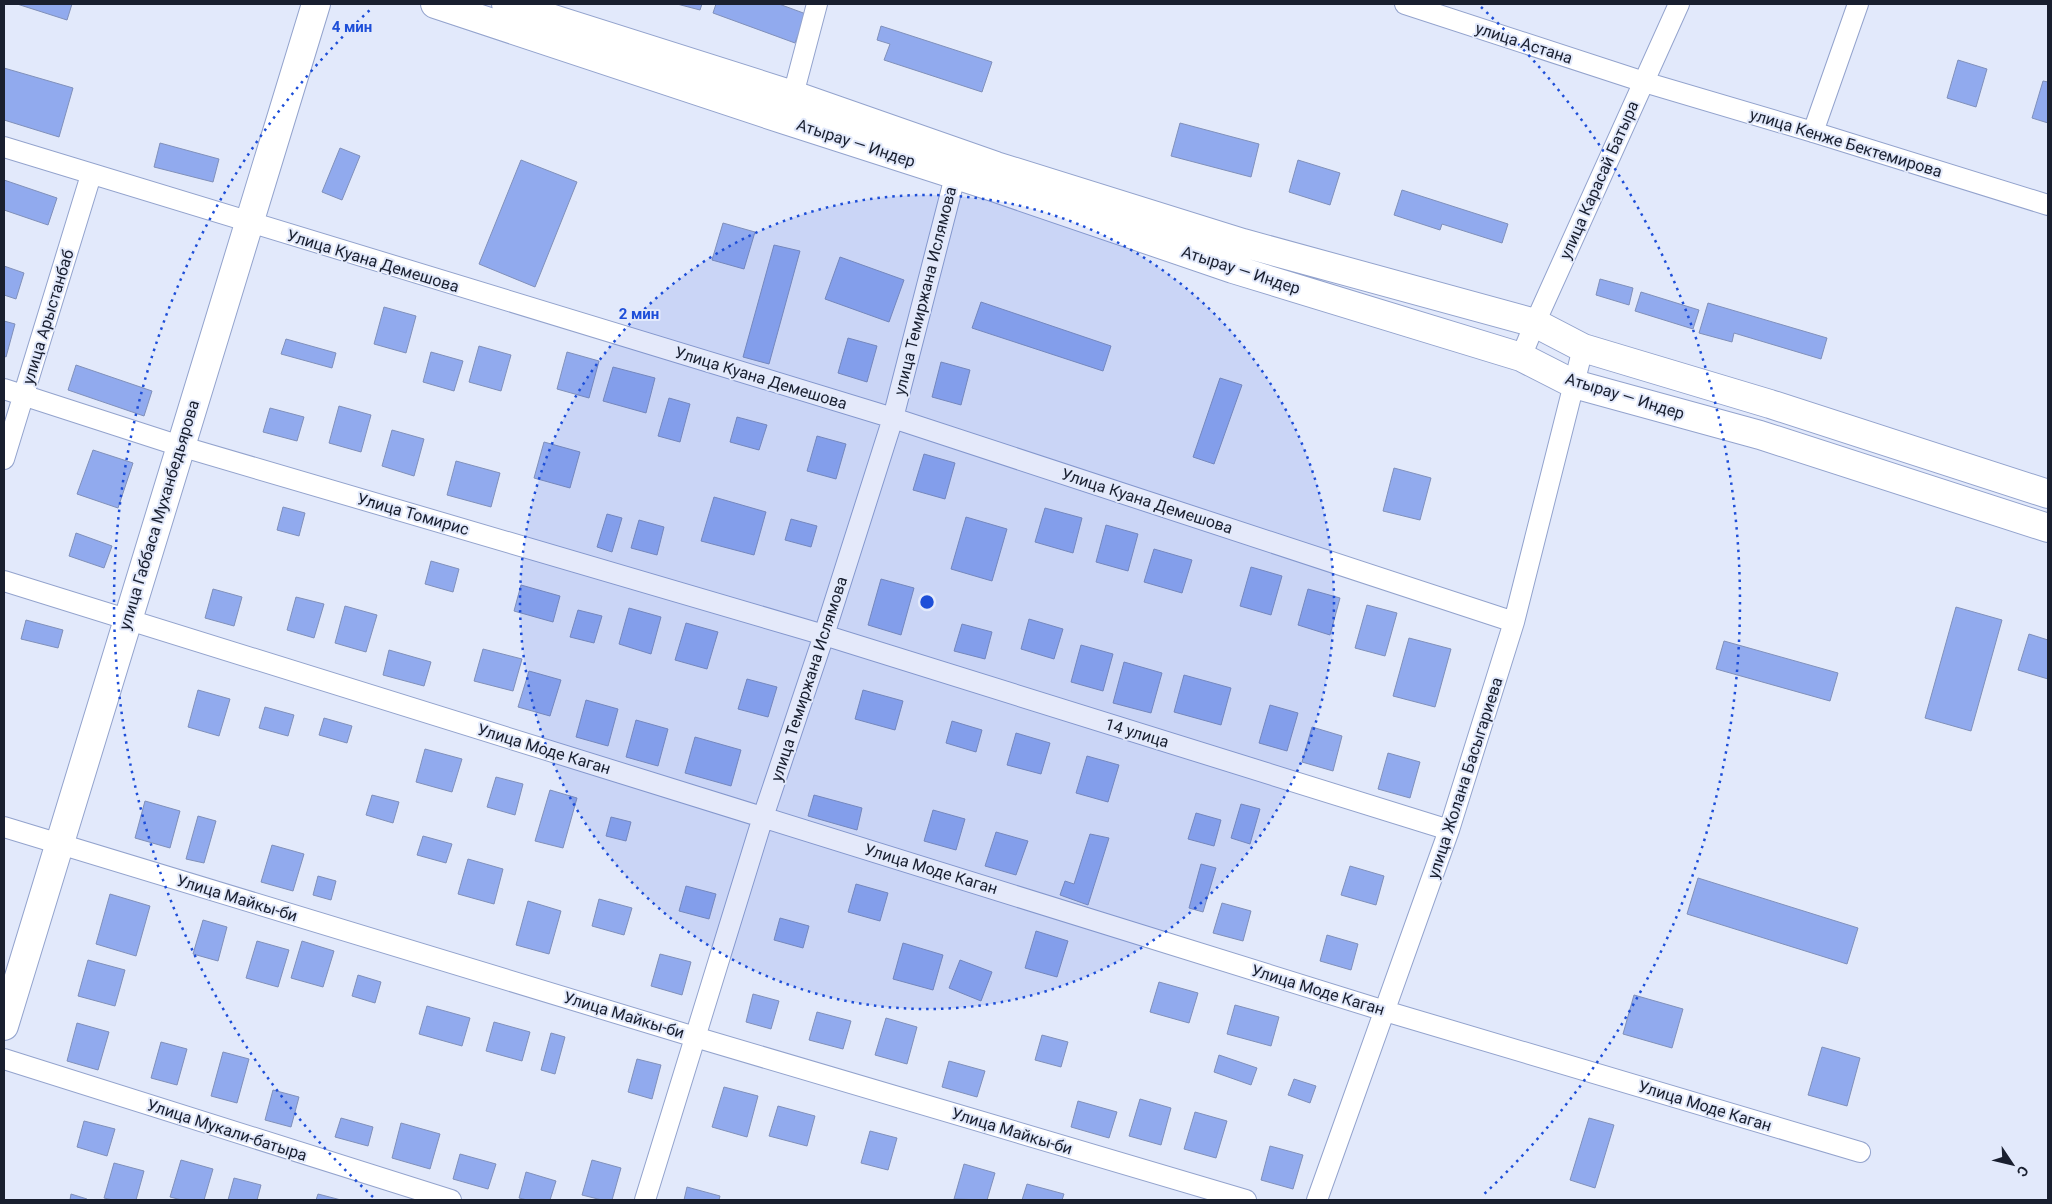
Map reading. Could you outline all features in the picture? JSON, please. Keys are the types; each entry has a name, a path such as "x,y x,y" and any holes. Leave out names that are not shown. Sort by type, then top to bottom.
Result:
{"main road":[{"name":"улица Габбаса Муханбедьярова","path":"4,1026 316,4"},
{"name":"Атырау — Индер","path":"435,4 958,165 1534,323 1583,348 1770,404 2048,494"},
{"name":"Атырау — Индер","path":"507,4 794,95 958,165 1233,269 1521,357 1574,384 1760,435 2048,528"}],"street":[{"path":"794,95 817,4"},
{"name":"улица Астана","path":"1405,4 1644,82"},
{"name":"улица Карасай Батыра","path":"1521,357 1534,323 1679,4"},
{"path":"1813,132 1858,4"},
{"name":"улица Кенже Бектемирова","path":"1644,82 2048,205"},
{"name":"Улица Куана Демешова","path":"4,147 248,223 893,418 1514,622"},
{"name":"улица Темиржана Ислямова","path":"645,1200 763,817 824,635 893,418 958,165"},
{"name":"улица Арыстанбаб","path":"4,459 25,396 91,175"},
{"name":"улица Жолана Басыгариева","path":"1317,1200 1450,830 1514,622 1583,348"},
{"name":"Улица Томирис","path":"4,389 180,446 824,635"},
{"name":"Улица Моде Каган","path":"4,581 1385,1011 1860,1152"},
{"name":"14 улица","path":"824,635 1450,830"},
{"name":"Улица Майкы-би","path":"4,827 696,1037 1246,1200"},
{"name":"Улица Мукали-батыра","path":"4,1059 451,1200"}],"building":[{"path":"17,4 72,4 67,20"},
{"path":"677,4 702,4 700,10"},
{"path":"716,4 779,4 806,14 795,43 713,13"},
{"path":"881,26 992,62 982,92 884,60 890,44 877,40"},
{"path":"1958,60 1987,69 1976,107 1947,98"},
{"path":"4,68 73,88 59,137 4,120"},
{"path":"2043,81 2048,82 2048,123 2032,118"},
{"path":"1180,123 1259,144 1251,177 1171,156"},
{"path":"160,143 219,159 213,182 154,167"},
{"path":"340,148 360,156 342,200 322,192"},
{"path":"521,160 577,182 535,287 479,264"},
{"path":"1298,160 1340,173 1330,205 1289,192"},
{"path":"4,180 57,198 48,225 4,210"},
{"path":"1402,190 1508,224 1502,243 1442,224 1440,230 1394,215"},
{"path":"723,223 755,232 744,269 712,260"},
{"path":"774,245 800,251 769,364 743,357"},
{"path":"840,257 904,280 889,322 825,299"},
{"path":"4,266 24,273 16,299 4,295"},
{"path":"1600,279 1633,288 1629,305 1596,295"},
{"path":"1641,292 1699,310 1693,329 1635,311"},
{"path":"981,302 1111,346 1103,371 972,328"},
{"path":"1708,303 1827,338 1821,359 1734,333 1732,342 1699,333"},
{"path":"384,307 416,316 406,353 374,344"},
{"path":"4,321 15,324 6,357 4,356"},
{"path":"848,338 877,346 867,382 838,373"},
{"path":"286,339 336,353 332,368 281,354"},
{"path":"479,346 511,355 501,391 469,382"},
{"path":"431,352 463,361 454,391 423,382"},
{"path":"567,352 599,361 589,398 557,389"},
{"path":"941,362 970,370 961,405 932,397"},
{"path":"76,365 152,391 144,416 68,390"},
{"path":"613,367 655,378 646,413 603,401"},
{"path":"1220,378 1242,385 1214,464 1193,457"},
{"path":"669,398 690,404 680,442 658,436"},
{"path":"339,406 371,415 361,452 329,443"},
{"path":"270,408 304,417 297,441 263,432"},
{"path":"737,417 767,425 759,450 730,442"},
{"path":"392,430 424,439 414,476 382,466"},
{"path":"817,436 846,444 836,479 807,471"},
{"path":"544,442 580,452 570,488 534,478"},
{"path":"93,450 133,463 118,508 77,494"},
{"path":"924,454 955,463 945,499 913,490"},
{"path":"456,461 500,473 491,507 447,495"},
{"path":"1394,468 1431,478 1420,520 1383,511"},
{"path":"714,497 766,512 754,555 701,541"},
{"path":"283,507 305,513 299,536 277,530"},
{"path":"1045,508 1082,518 1073,553 1035,542"},
{"path":"607,514 622,518 612,552 597,547"},
{"path":"966,517 1007,529 992,581 951,569"},
{"path":"791,519 817,526 811,547 785,540"},
{"path":"639,520 664,527 657,555 631,548"},
{"path":"1106,525 1138,534 1128,571 1096,562"},
{"path":"76,533 112,546 104,568 69,556"},
{"path":"1154,549 1192,560 1182,593 1144,582"},
{"path":"431,561 459,569 453,592 425,584"},
{"path":"1251,567 1282,576 1271,615 1240,606"},
{"path":"881,579 914,588 901,635 868,625"},
{"path":"521,585 560,596 553,622 514,611"},
{"path":"213,589 242,597 234,626 205,618"},
{"path":"1308,589 1340,598 1330,635 1298,625"},
{"path":"296,597 324,604 314,638 287,630"},
{"path":"1367,605 1397,613 1385,656 1355,648"},
{"path":"345,606 377,615 366,652 335,643"},
{"path":"1956,607 2002,620 1971,731 1925,718"},
{"path":"629,608 661,617 651,654 619,644"},
{"path":"578,610 602,616 594,643 570,637"},
{"path":"1029,619 1063,629 1054,659 1021,649"},
{"path":"26,620 63,630 58,648 21,639"},
{"path":"686,623 718,632 707,669 675,660"},
{"path":"962,624 992,632 985,659 954,651"},
{"path":"2029,634 2048,640 2048,679 2018,670"},
{"path":"1409,638 1451,649 1435,707 1393,696"},
{"path":"1724,641 1838,673 1830,701 1716,669"},
{"path":"1081,645 1113,654 1103,691 1071,682"},
{"path":"483,649 522,659 513,691 474,681"},
{"path":"389,650 431,662 424,686 383,675"},
{"path":"1124,662 1162,673 1151,713 1113,703"},
{"path":"529,671 561,680 550,716 518,707"},
{"path":"1184,675 1231,688 1221,725 1174,712"},
{"path":"747,679 777,687 768,717 738,709"},
{"path":"198,690 230,699 219,736 188,727"},
{"path":"863,690 903,701 895,730 855,719"},
{"path":"586,700 618,709 608,746 576,737"},
{"path":"1270,705 1298,713 1287,751 1259,743"},
{"path":"265,707 294,715 288,736 259,728"},
{"path":"324,718 352,726 347,743 319,735"},
{"path":"636,720 668,729 658,766 626,757"},
{"path":"952,721 982,730 976,752 946,743"},
{"path":"1312,727 1342,736 1333,771 1302,762"},
{"path":"1016,733 1050,743 1041,774 1007,765"},
{"path":"695,737 741,750 731,786 685,773"},
{"path":"425,749 462,759 452,792 416,782"},
{"path":"1388,753 1420,762 1410,798 1378,789"},
{"path":"1087,756 1119,765 1108,802 1076,793"},
{"path":"496,777 523,784 515,815 487,807"},
{"path":"550,790 577,798 563,848 535,841"},
{"path":"372,795 399,802 393,823 366,815"},
{"path":"814,795 862,808 857,830 808,816"},
{"path":"145,801 180,811 170,848 135,838"},
{"path":"1241,804 1260,809 1250,844 1231,838"},
{"path":"933,810 965,819 956,850 924,841"},
{"path":"1196,813 1221,820 1214,846 1188,839"},
{"path":"198,816 216,821 204,863 186,859"},
{"path":"611,817 631,822 626,841 606,836"},
{"path":"996,832 1028,841 1016,875 985,866"},
{"path":"1090,834 1109,838 1088,905 1060,895 1065,881 1074,884"},
{"path":"423,836 452,844 446,863 417,855"},
{"path":"272,845 304,854 293,891 261,882"},
{"path":"468,859 503,869 494,904 458,894"},
{"path":"1201,864 1216,868 1203,912 1189,908"},
{"path":"1350,866 1384,876 1376,905 1341,895"},
{"path":"318,876 336,881 331,900 313,895"},
{"path":"1698,878 1858,928 1847,964 1687,914"},
{"path":"856,884 888,893 880,921 848,912"},
{"path":"686,886 716,894 709,919 679,911"},
{"path":"110,894 150,906 136,956 96,944"},
{"path":"599,899 632,908 624,935 592,926"},
{"path":"528,901 561,911 549,954 516,945"},
{"path":"1222,903 1251,911 1243,941 1213,933"},
{"path":"780,918 809,926 803,948 774,940"},
{"path":"203,920 227,927 218,961 193,954"},
{"path":"1036,931 1068,941 1057,977 1025,968"},
{"path":"1327,935 1358,944 1351,970 1320,961"},
{"path":"257,941 289,950 278,987 246,978"},
{"path":"302,941 334,951 323,987 291,978"},
{"path":"903,943 943,955 933,990 893,979"},
{"path":"660,954 691,962 682,995 651,986"},
{"path":"88,960 125,970 115,1006 78,996"},
{"path":"960,960 992,972 981,1001 949,988"},
{"path":"358,975 381,982 375,1003 352,996"},
{"path":"1159,982 1198,993 1189,1023 1150,1012"},
{"path":"753,994 779,1001 771,1029 746,1022"},
{"path":"1634,995 1683,1009 1672,1048 1623,1034"},
{"path":"1235,1005 1279,1017 1271,1046 1227,1034"},
{"path":"427,1006 470,1018 462,1046 419,1034"},
{"path":"817,1012 851,1021 843,1049 809,1040"},
{"path":"886,1018 917,1027 907,1064 875,1055"},
{"path":"494,1022 530,1032 522,1061 486,1051"},
{"path":"77,1023 109,1032 98,1070 67,1061"},
{"path":"551,1033 565,1037 555,1074 541,1070"},
{"path":"1042,1035 1068,1042 1061,1067 1035,1060"},
{"path":"161,1042 187,1049 177,1085 151,1078"},
{"path":"1822,1047 1860,1058 1847,1106 1808,1095"},
{"path":"223,1052 249,1059 237,1103 211,1096"},
{"path":"1219,1055 1257,1068 1251,1085 1214,1072"},
{"path":"637,1059 661,1065 652,1099 628,1092"},
{"path":"949,1061 985,1071 977,1097 942,1087"},
{"path":"1294,1079 1316,1086 1310,1103 1288,1095"},
{"path":"724,1087 758,1096 747,1137 712,1127"},
{"path":"273,1090 299,1097 291,1127 265,1120"},
{"path":"1140,1099 1171,1108 1161,1145 1129,1136"},
{"path":"1078,1101 1117,1112 1109,1138 1071,1127"},
{"path":"778,1106 815,1116 807,1146 769,1136"},
{"path":"1195,1112 1227,1121 1216,1158 1184,1149"},
{"path":"341,1118 373,1127 368,1146 335,1137"},
{"path":"1589,1118 1614,1125 1595,1188 1570,1180"},
{"path":"84,1121 115,1129 107,1156 77,1147"},
{"path":"401,1123 440,1134 430,1169 392,1158"},
{"path":"870,1131 897,1138 888,1170 861,1163"},
{"path":"1270,1146 1303,1155 1293,1189 1261,1180"},
{"path":"460,1154 496,1164 488,1189 453,1179"},
{"path":"181,1160 213,1169 204,1200 182,1200 170,1197"},
{"path":"592,1160 621,1168 612,1200 602,1200 582,1195"},
{"path":"114,1163 144,1171 136,1200 104,1198"},
{"path":"964,1164 995,1173 987,1200 954,1199"},
{"path":"526,1172 556,1181 550,1200 519,1198"},
{"path":"234,1178 261,1185 257,1200 228,1200"},
{"path":"1027,1184 1064,1194 1062,1200 1022,1200"},
{"path":"687,1187 720,1196 719,1200 684,1200"},
{"path":"71,1194 87,1199 87,1200 70,1200"},
{"path":"318,1194 341,1200 316,1200"}]}
